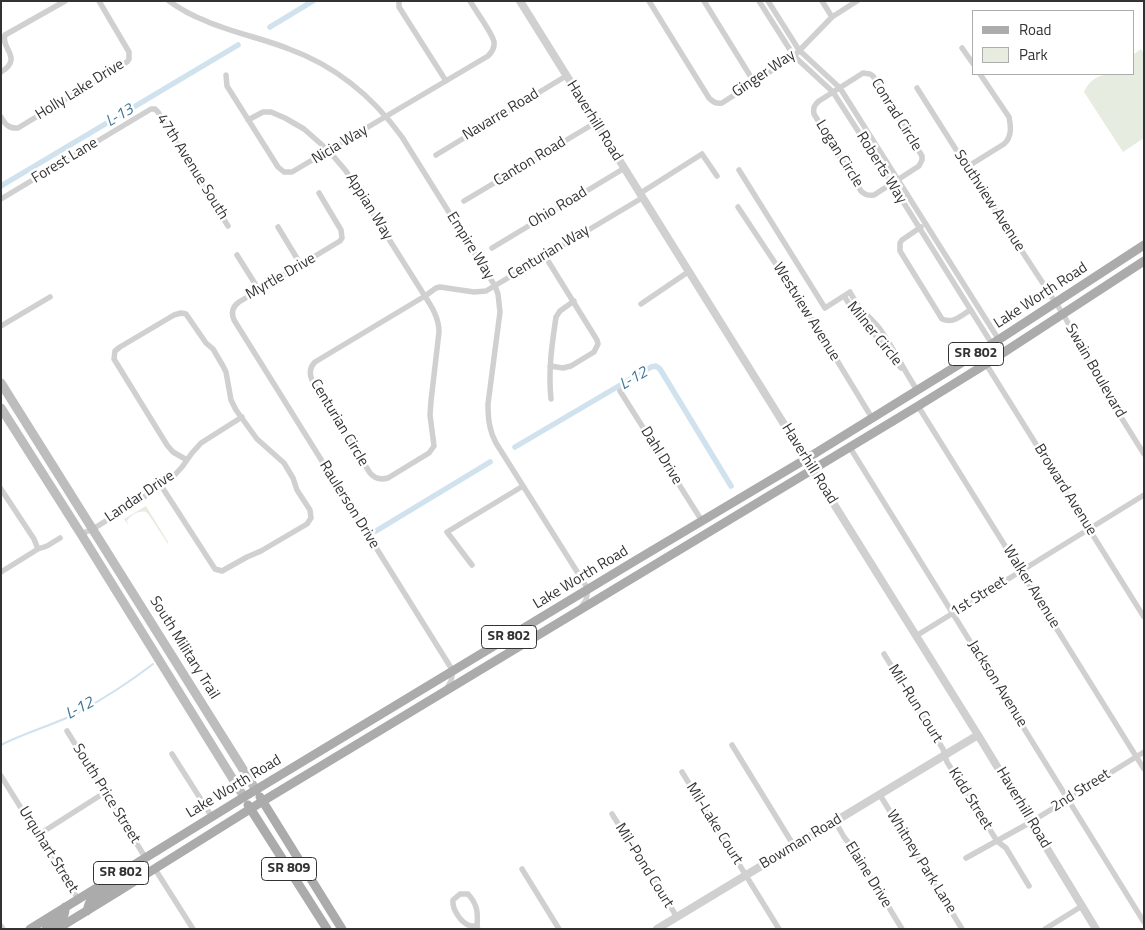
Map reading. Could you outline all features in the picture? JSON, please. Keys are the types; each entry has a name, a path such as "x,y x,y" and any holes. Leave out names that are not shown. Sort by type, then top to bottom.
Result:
{"main road":[{"name":"Lake Worth Road","path":"30,929 244,797 806,459 995,342 1144,245"},
{"name":"Lake Worth Road","path":"57,929 263,801 918,406 1144,261"},
{"path":"918,406 924,393 934,380"},
{"name":"South Military Trail","path":"3,391 93,529 342,929"},
{"name":"South Military Trail","path":"1,408 327,929"},
{"path":"87,911 92,899 127,876 134,870 135,864"},
{"path":"46,929 63,919 65,907"}],"street":[{"path":"1,72 9,66 10,62 9,55 2,42 3,38 65,1"},
{"name":"Holly Lake Drive","path":"1,117 7,126 18,128 127,62 130,55 129,52 100,1"},
{"name":"Empire Way","path":"169,1 191,15 207,22 288,48 321,63 363,92 387,116 402,137 495,286 500,312 488,404 489,422 496,443 588,589"},
{"path":"399,1 400,7 446,81"},
{"name":"Nicia Way","path":"226,75 227,86 278,167 288,173 296,171 492,53 495,46 493,38 470,1"},
{"name":"Haverhill Road","path":"520,1 623,169 978,735 1096,929"},
{"name":"Ginger Way","path":"649,1 709,98 714,103 722,103 794,56 832,17 857,1"},
{"path":"704,1 754,82"},
{"name":"Roberts Way","path":"759,1 794,56 833,92 970,310 995,342"},
{"name":"Roberts Way","path":"768,1 799,50 840,88 926,224 995,342"},
{"path":"822,1 832,17"},
{"path":"962,48 972,62"},
{"name":"Conrad Circle","path":"833,92 863,73 873,76 922,156 919,166 892,184"},
{"path":"967,167 1004,144 1010,134 1011,124 1006,110 981,75"},
{"name":"Navarre Road","path":"436,155 566,76"},
{"name":"Southview Avenue","path":"917,88 1063,314"},
{"name":"Logan Circle","path":"833,92 816,103 814,114 861,191 866,195 874,195 892,184"},
{"name":"Forest Lane","path":"1,199 151,109 155,109"},
{"name":"47th Avenue South","path":"155,109 228,226"},
{"name":"Appian Way","path":"248,120 263,112 271,112 300,126 317,139 346,171 425,296"},
{"name":"Canton Road","path":"464,201 595,123"},
{"name":"Centurian Way","path":"425,296 440,287 478,292 486,291 640,196 702,154 717,176"},
{"name":"Ohio Road","path":"492,248 623,169"},
{"name":"Milner Circle","path":"739,170 825,308 850,292 862,311 880,329 898,357 904,371"},
{"name":"Myrtle Drive","path":"234,320 232,312 236,304 340,241 342,238 341,230 319,194"},
{"name":"Westview Avenue","path":"738,206 872,418"},
{"path":"926,224 902,240 899,247 900,251 940,316 946,320 953,321 970,310"},
{"path":"278,227 301,265"},
{"path":"238,255 259,290"},
{"path":"545,256 598,340 596,348 591,354 571,366 563,368 550,366"},
{"path":"641,304 688,272"},
{"name":"Centurian Circle","path":"425,296 436,315 439,328 430,415 434,446 429,453 388,478 380,479 370,473 312,380 310,368 315,362 425,296"},
{"name":"Milner Circle","path":"844,296 855,313 876,336 917,390"},
{"path":"1,326 50,298"},
{"path":"551,398 550,366 556,317 560,310 574,301"},
{"path":"160,484 215,569 222,571 261,551 310,521 311,514 284,463 257,439 231,400 226,372 213,349 206,343 186,314 180,313 120,347 114,355 115,362 170,449 187,460"},
{"name":"Swain Boulevard","path":"1063,314 1111,401 1144,454"},
{"name":"Raulerson Drive","path":"234,320 453,671"},
{"name":"Broward Avenue","path":"986,364 1144,617"},
{"name":"Dahl Drive","path":"620,391 702,521"},
{"name":"Walker Avenue","path":"918,406 1144,769"},
{"name":"Landar Drive","path":"81,534 93,529 144,497 160,484 170,480 202,443 242,418"},
{"name":"Jackson Avenue","path":"850,446 1144,922"},
{"path":"472,565 447,532 523,486"},
{"path":"1,488 34,539 38,549"},
{"name":"1st Street","path":"916,636 1144,495"},
{"path":"1,572 60,538"},
{"path":"578,611 586,600 588,589"},
{"name":"Mil-Run Court","path":"884,654 946,755"},
{"path":"445,691 451,681 453,671"},
{"name":"South Price Street","path":"67,731 145,857"},
{"name":"Bowman Road","path":"658,929 978,735"},
{"path":"732,745 794,846"},
{"name":"2nd Street","path":"966,858 1031,822 1144,752"},
{"path":"172,754 212,817"},
{"name":"Kidd Street","path":"946,755 948,762 996,841 1006,848 1029,886"},
{"name":"Mil-Lake Court","path":"682,772 779,929"},
{"name":"Urquhart Street","path":"1,776 78,899"},
{"path":"38,835 104,792"},
{"name":"Whitney Park Lane","path":"880,795 962,929"},
{"name":"Mil-Pond Court","path":"612,814 677,917"},
{"name":"Elaine Drive","path":"835,821 902,929"},
{"path":"155,868 193,929"},
{"path":"522,869 559,929"},
{"path":"460,894 468,894 474,902 478,917 478,928 469,925 456,914 452,906 453,900 460,894"},
{"path":"1045,929 1082,906"}],"green space":[{"path":"1141,49 1144,54 1144,138 1123,152 1084,92 1093,80 1105,75 1135,75 1135,53"},
{"path":"146,506 168,544 146,512 132,515 127,521 128,525 124,519"}],"waterway":[{"name":"L-13","path":"270,27 313,1"},
{"name":"L-13","path":"1,186 238,45"},
{"name":"L-12","path":"515,447 651,367 656,366 660,369 731,486"},
{"name":"L-12","path":"376,531 490,462"},
{"name":"L-12","path":"1,745 79,712 117,690 153,664"}]}
